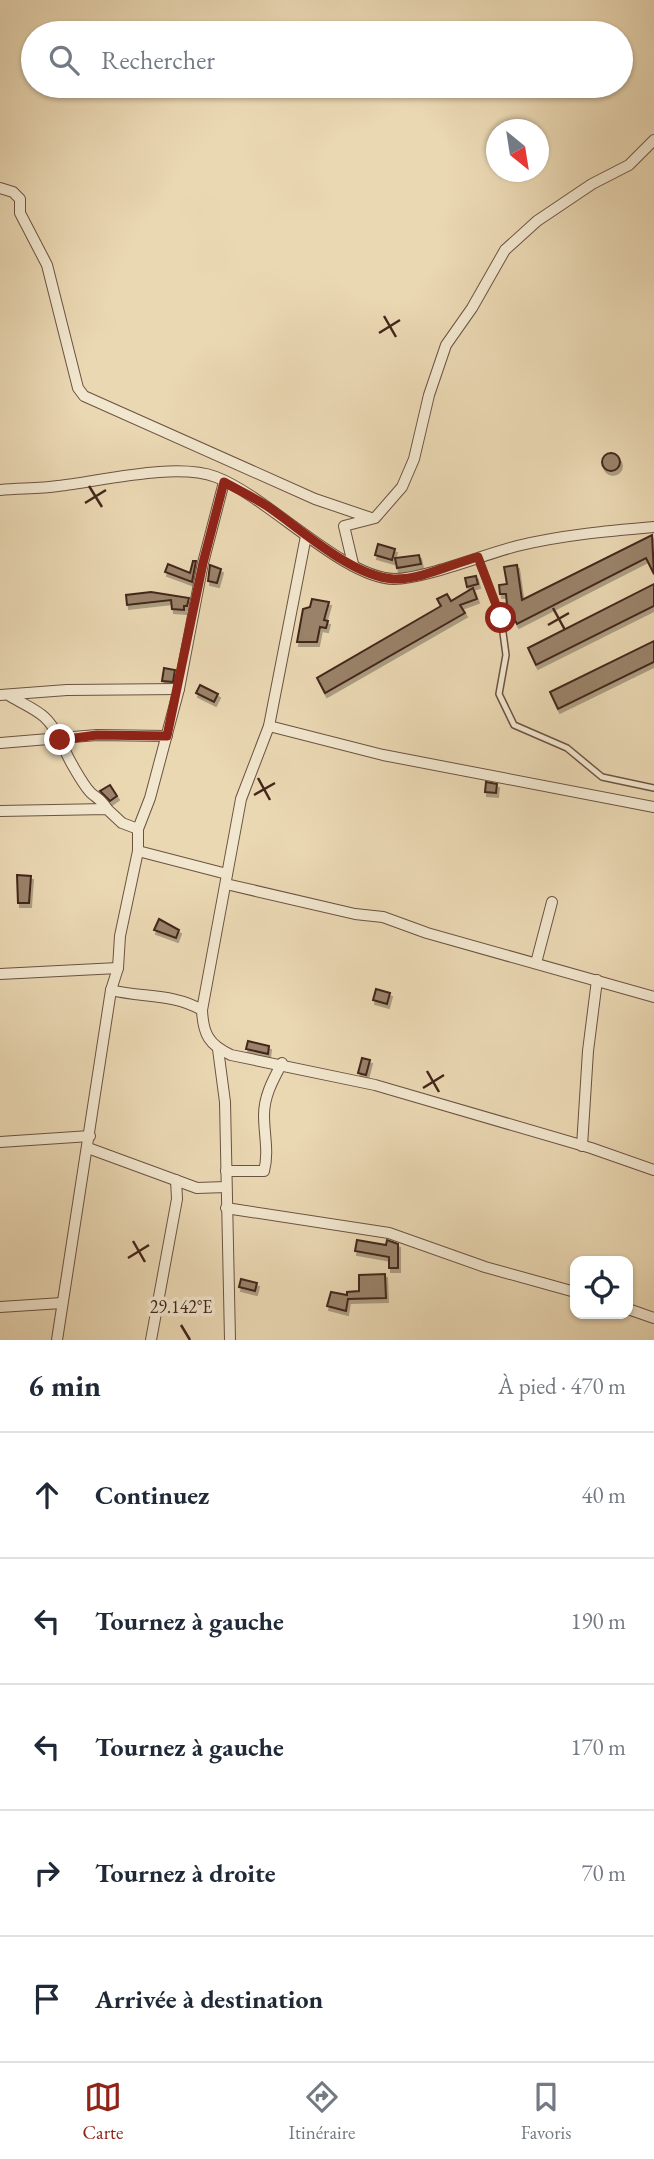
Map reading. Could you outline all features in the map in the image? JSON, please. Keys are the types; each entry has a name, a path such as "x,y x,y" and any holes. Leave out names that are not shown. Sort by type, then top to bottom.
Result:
{"street":[{"path":"353,564 344,526 372,518 402,487 414,459 429,395 446,345 472,308 505,250 537,221 592,184 629,165 654,140"},
{"path":"0,188 13,192 20,199 20,213 47,265 78,388 90,402 203,447 315,499 372,518"},
{"path":"0,490 54,487 174,471 198,472 224,482 267,506 306,536 353,564 393,579 561,537 654,527"},
{"path":"57,1340 111,990 118,968 120,936 138,851 138,830 150,798 179,689 203,563 224,482"},
{"path":"306,536 269,726 241,800 202,1010 204,1033 218,1049 231,1055 282,1063 375,1085 582,1146 654,1171"},
{"path":"5,695 68,690 179,689"},
{"path":"5,695 50,719 61,740 62,750 80,774 83,784 102,799 107,809 122,823 138,830"},
{"path":"269,726 383,755 654,807"},
{"path":"0,743 97,735 167,736"},
{"path":"0,811 107,809"},
{"path":"138,851 355,914 383,917 427,933 654,997"},
{"path":"536,963 552,902"},
{"path":"0,974 118,968"},
{"path":"582,1146 588,1051 597,980"},
{"path":"111,990 137,996 176,998 202,1010"},
{"path":"218,1049 225,1102 230,1340"},
{"path":"226,1171 264,1171 268,1157 264,1114 267,1094 282,1063"},
{"path":"0,1142 90,1136"},
{"path":"88,1148 197,1188 226,1187"},
{"path":"151,1340 177,1199 176,1180"},
{"path":"226,1208 389,1233 485,1267 570,1291"},
{"path":"0,1307 62,1303"},
{"path":"633,1311 654,1318"}],"lane":[{"path":"478,557 501,618 506,654 499,694 514,725 567,748 601,777 654,788"}],"building":[{"path":"611,453 617,456 620,462 617,468 611,471 605,468 602,462 605,456"},
{"path":"652,535 654,574 646,558 517,624 507,605 506,594 500,594 499,585 507,584 504,567 517,565 522,600"},
{"path":"378,544 395,549 392,560 375,555"},
{"path":"419,555 421,564 397,568 395,558"},
{"path":"193,561 196,561 192,582 165,572 168,564 190,573"},
{"path":"210,565 221,569 217,583 208,581"},
{"path":"476,576 478,584 467,587 465,578"},
{"path":"654,584 654,606 536,665 528,648"},
{"path":"473,588 477,599 460,605 465,613 325,693 317,678 441,606 437,599 447,594 451,601"},
{"path":"151,592 189,598 187,606 184,606 184,610 172,609 171,600 127,605 126,595"},
{"path":"312,599 329,602 324,620 328,621 326,628 320,627 317,642 297,642 303,609 310,607"},
{"path":"654,641 654,662 558,709 550,692"},
{"path":"164,668 175,670 173,682 162,681"},
{"path":"200,685 218,694 214,702 196,693"},
{"path":"486,782 497,784 496,793 485,792"},
{"path":"110,785 117,796 110,801 100,791"},
{"path":"17,875 31,876 29,903 18,903"},
{"path":"159,919 179,930 176,938 154,930"},
{"path":"376,989 390,993 387,1004 373,1000"},
{"path":"248,1041 269,1046 268,1054 246,1049"},
{"path":"362,1058 370,1060 366,1075 358,1073"},
{"path":"357,1240 386,1245 387,1240 398,1244 398,1268 389,1268 389,1257 355,1251"},
{"path":"385,1274 386,1298 348,1299 346,1311 327,1306 331,1292 347,1295 347,1292 359,1291 359,1275"},
{"path":"241,1279 257,1283 255,1291 239,1287"}],"route":[{"path":"60,740 97,735 167,736 179,689 203,563 224,482 267,506 306,536 375,574 393,579 409,577 478,557 501,618"}]}
